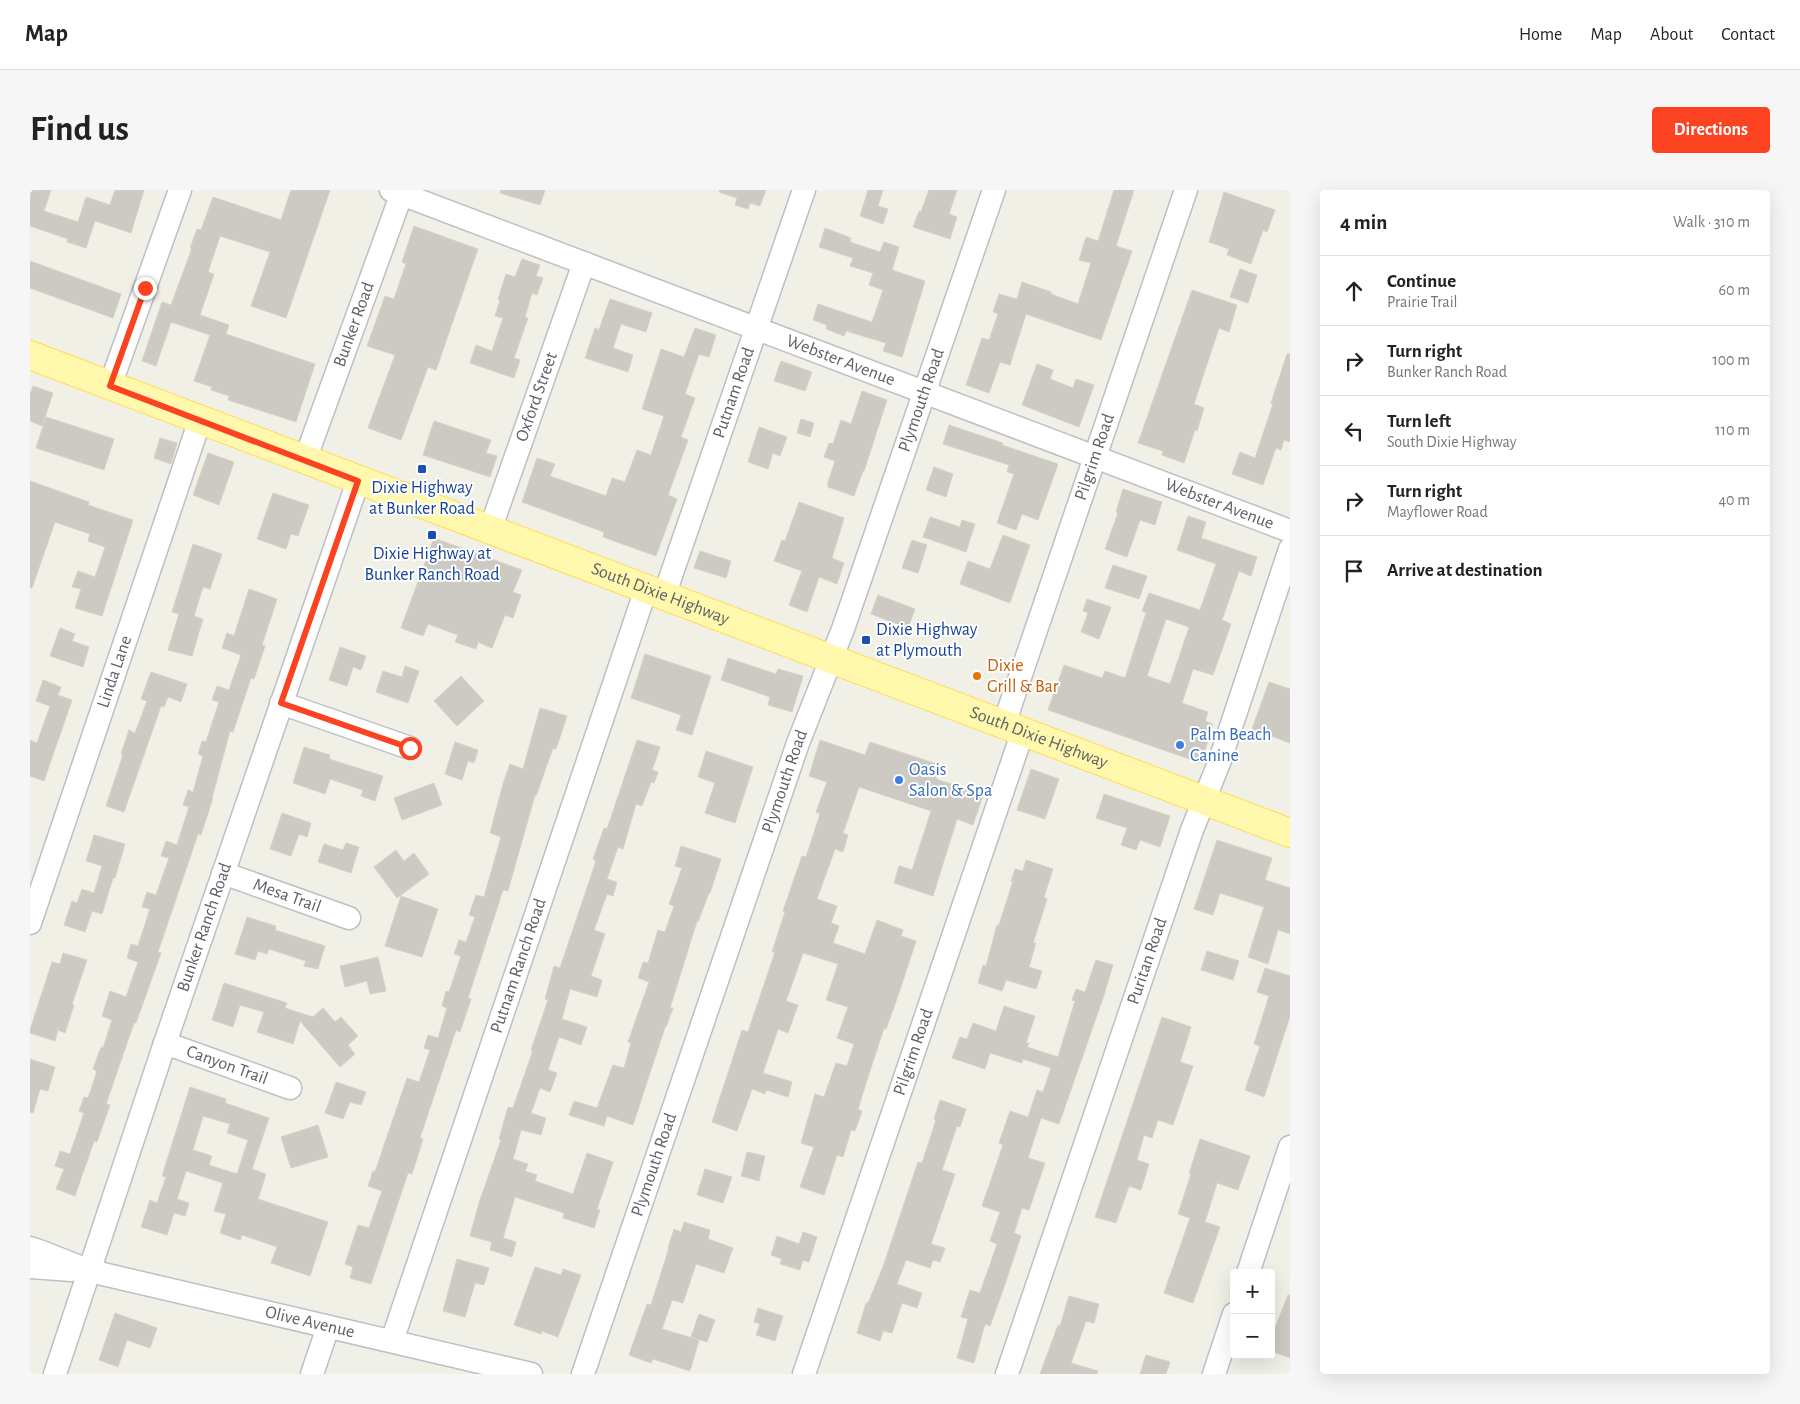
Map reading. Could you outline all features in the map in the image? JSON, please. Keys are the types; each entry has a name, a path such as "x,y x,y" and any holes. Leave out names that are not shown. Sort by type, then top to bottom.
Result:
{"main road":[{"name":"South Dixie Highway","path":"30,355 1290,833"}],"street":[{"path":"110,386 180,190"},
{"name":"Putnam Road","path":"655,592 756,328 804,190"},
{"name":"Plymouth Road","path":"583,1374 795,752 830,658 843,629 994,190"},
{"name":"Pilgrim Road","path":"804,1374 1014,728 1094,457 1186,190"},
{"name":"Webster Avenue","path":"398,191 1290,531"},
{"name":"Bunker Road","path":"305,460 398,191"},
{"name":"Oxford Street","path":"490,530 584,263"},
{"name":"Linda Lane","path":"30,924 200,420"},
{"name":"Bunker Ranch Road","path":"55,1374 165,1043 358,481"},
{"name":"Puritan Road","path":"1007,1374 1189,838 1219,763 1290,549"},
{"name":"Putnam Ranch Road","path":"392,1342 655,592"},
{"path":"281,703 410,748"},
{"name":"Mesa Trail","path":"223,874 349,918"},
{"name":"Canyon Trail","path":"165,1043 290,1088"},
{"path":"1249,1269 1290,1147"},
{"name":"Olive Avenue","path":"30,1248 90,1271 530,1374"},
{"name":"Olive Avenue","path":"30,1267 90,1271"},
{"path":"312,1374 328,1326"},
{"path":"1214,1374 1230,1326"}],"building":[{"path":"30,190 51,190 44,211 78,222 86,197 110,205 115,190 144,190 131,233 95,221 86,248 67,242 68,239 30,226"},
{"path":"291,190 330,190 286,318 251,306 270,252 220,236 208,272 214,274 200,315 229,325 226,334 315,364 296,422 228,400 229,396 211,390 212,387 194,381 210,335 171,322 156,366 142,361 162,302 171,305 197,229 201,230 213,197 281,220"},
{"path":"501,190 545,190 540,205 500,193"},
{"path":"720,190 766,190 760,206 750,203 748,209 735,205 737,198 719,192"},
{"path":"868,190 883,190 878,206 888,209 883,224 860,216"},
{"path":"929,190 957,190 949,214 957,217 950,239 913,227"},
{"path":"1114,190 1134,190 1116,246 1132,251 1101,340 1026,314 1010,365 1000,362 989,393 966,385 982,338 989,340 998,314 993,312 999,294 1017,299 1022,282 1078,304 1091,263 1079,260 1086,237 1098,241"},
{"path":"1224,192 1275,210 1267,232 1263,230 1251,264 1227,255 1229,249 1209,242"},
{"path":"414,226 478,249 436,370 428,367 401,440 368,428 395,355 367,346 385,296 394,299 406,264 402,262"},
{"path":"825,228 851,238 850,242 880,252 884,242 899,247 892,270 925,281 902,357 883,351 886,343 846,331 844,336 826,329 827,325 813,320 818,304 872,322 883,290 869,285 873,273 850,266 853,258 819,247"},
{"path":"522,259 540,265 536,276 543,278 537,295 532,293 525,317 528,318 514,358 520,360 514,378 470,363 476,345 492,351 503,318 495,316 506,274 515,277"},
{"path":"30,261 121,294 113,318 30,288"},
{"path":"1240,269 1257,275 1248,303 1230,297"},
{"path":"1192,290 1237,305 1229,332 1219,328 1194,404 1204,408 1184,463 1162,455 1163,451 1138,443"},
{"path":"610,299 652,313 646,332 621,324 613,348 633,355 628,372 585,358 595,328 599,330"},
{"path":"695,328 716,335 709,357 699,354 685,394 695,398 681,437 688,440 668,495 677,499 656,556 603,537 604,532 522,502 537,458 555,464 550,476 606,496 612,478 625,482 637,450 651,455 664,416 642,409 661,349 684,357"},
{"path":"1287,354 1290,354 1290,442 1284,440 1281,450 1276,448 1263,485 1232,474 1240,452 1255,458"},
{"path":"781,361 812,372 805,391 774,381"},
{"path":"1037,364 1053,370 1050,379 1073,388 1076,379 1094,385 1079,427 1022,405"},
{"path":"33,386 53,393 42,426 30,421 30,395"},
{"path":"862,391 887,400 854,496 828,487 835,461 824,457 829,443 833,444 841,420 851,424"},
{"path":"46,417 114,439 104,470 36,448"},
{"path":"801,419 814,423 810,437 797,433"},
{"path":"434,421 491,440 486,453 497,456 490,477 423,455"},
{"path":"949,425 1058,464 1038,520 1022,514 1016,530 997,523 1014,474 1007,472 1009,465 943,444"},
{"path":"759,427 787,437 780,456 773,453 768,469 748,462"},
{"path":"160,438 177,443 171,464 154,458"},
{"path":"208,453 234,462 219,505 193,495"},
{"path":"934,467 953,474 946,497 926,490"},
{"path":"30,481 89,502 88,505 133,520 102,616 75,608 81,589 72,587 78,571 95,577 105,547 88,541 90,534 55,522 32,588 30,588"},
{"path":"1123,489 1162,502 1155,525 1140,520 1127,557 1105,549 1118,513 1116,512"},
{"path":"273,493 309,505 298,536 291,534 286,549 257,539"},
{"path":"799,502 844,518 832,558 844,563 837,584 819,577 807,612 789,605 802,571 774,561 782,540 785,541"},
{"path":"1188,516 1206,522 1201,538 1257,557 1251,576 1239,571 1222,620 1231,624 1213,675 1193,669 1182,703 1208,712 1205,721 1213,724 1201,763 1048,710 1064,665 1102,678 1105,671 1125,678 1146,613 1142,611 1149,593 1200,610 1216,564 1177,550","holes":["1166,619 1189,627 1170,684 1147,676"]},
{"path":"930,517 960,527 962,520 975,524 966,552 923,537"},
{"path":"1003,535 1030,545 1010,603 960,584 968,561 990,569"},
{"path":"434,538 522,570 513,592 521,595 513,618 505,615 492,648 478,642 476,649 455,642 458,635 428,624 423,636 401,628"},
{"path":"912,540 927,545 918,573 902,568"},
{"path":"193,544 222,554 210,589 203,587 194,616 203,619 192,656 168,650 179,614 172,612"},
{"path":"700,551 731,561 726,578 694,568"},
{"path":"1113,565 1147,576 1139,599 1105,588"},
{"path":"249,589 277,599 262,645 265,646 254,679 251,678 233,732 230,731 213,798 201,835 198,834 158,952 161,953 106,1104 110,1105 97,1142 94,1141 75,1196 56,1189 64,1169 55,1166 60,1151 70,1154 84,1113 79,1111 84,1097 88,1098 97,1071 93,1069 101,1047 103,1048 112,1020 102,1016 110,991 126,997 138,962 127,958 131,944 138,946 150,909 142,907 147,892 156,895 169,858 161,856 166,841 177,845 189,807 183,805 188,790 193,792 203,756 198,754 202,741 206,742 219,702 212,700 217,686 229,690 241,655 222,648 227,633 234,636"},
{"path":"878,595 915,609 908,628 871,614"},
{"path":"1087,599 1111,607 1099,639 1081,632 1088,613 1083,611"},
{"path":"60,628 75,634 72,641 89,647 83,667 50,656"},
{"path":"340,647 366,656 361,670 353,667 347,686 329,680"},
{"path":"645,654 711,676 692,735 676,730 681,715 631,698"},
{"path":"728,658 776,674 778,669 803,676 792,712 768,705 770,697 721,680"},
{"path":"405,666 419,671 408,703 376,692 383,671 402,677"},
{"path":"151,672 187,684 181,702 168,697 164,707 161,706 124,812 106,806 129,730 135,733 147,701 141,699"},
{"path":"461,676 484,701 457,726 434,701"},
{"path":"43,680 61,687 58,695 72,700 44,781 30,776 30,740 37,743 50,706 36,701"},
{"path":"1269,682 1290,689 1290,743 1252,729"},
{"path":"540,708 567,716 556,749 553,748 535,795 508,891 503,890 468,998 471,999 460,1032 456,1030 420,1138 423,1139 412,1174 408,1173 371,1284 350,1278 353,1267 345,1264 358,1225 369,1228 382,1191 368,1186 373,1171 375,1172 407,1078 419,1082 430,1050 424,1048 428,1035 438,1038 447,1008 442,1006 446,991 449,992 461,956 454,954 459,940 466,942 475,917 469,915 476,895 484,897 501,837 490,833 503,784 510,764 523,769"},
{"path":"637,740 660,747 652,770 658,772 654,783 651,782 642,806 636,804 623,849 618,847 607,879 617,882 613,896 607,894 594,930 605,934 591,976 602,980 597,997 570,989 562,1019 587,1027 581,1045 559,1037 548,1070 557,1073 550,1092 540,1088 531,1113 546,1118 541,1135 521,1130 513,1159 528,1164 525,1171 537,1175 535,1181 573,1194 587,1153 613,1162 597,1209 600,1210 594,1228 563,1218 564,1213 515,1197 503,1238 516,1242 512,1257 490,1250 492,1242 470,1236 479,1203 501,1140 499,1139 508,1107 513,1108 533,1050 531,1050 548,1000 545,999 554,966 560,968 596,861 593,859 604,828 607,829"},
{"path":"820,740 865,755 870,742 940,765 936,779 983,795 973,825 957,819 933,896 894,883 899,866 912,870 931,811 859,787 843,833 848,835 843,852 835,849 817,899 837,906 831,923 839,926 833,943 865,954 877,920 903,930 901,936 916,941 869,1074 858,1109 862,1111 855,1131 851,1130 843,1157 837,1155 824,1195 800,1187 814,1147 801,1143 815,1094 824,1097 836,1063 847,1066 854,1044 837,1038 848,1007 826,1000 838,964 803,953 786,1001 798,1005 788,1033 778,1029 763,1073 792,1082 788,1097 766,1090 765,1094 752,1089 737,1131 712,1122 742,1030 748,1032 775,952 772,952 785,912 783,911 802,856 806,857 820,814 816,812 827,782 809,776"},
{"path":"455,742 478,750 474,763 468,761 462,780 445,774"},
{"path":"304,747 330,755 329,759 383,776 375,801 361,796 363,790 330,779 325,794 293,783"},
{"path":"706,751 753,767 735,823 705,813 715,783 698,777"},
{"path":"1031,769 1059,779 1045,819 1017,810"},
{"path":"434,783 442,805 402,820 394,798"},
{"path":"1104,794 1170,816 1160,847 1140,840 1136,850 1121,845 1127,828 1096,818"},
{"path":"282,813 311,823 307,837 299,834 291,856 270,849"},
{"path":"94,835 125,844 102,914 92,911 85,932 64,925 72,901 77,903 82,889 94,893 102,866 86,861"},
{"path":"1217,840 1272,858 1265,880 1290,888 1290,934 1278,930 1268,964 1248,957 1264,907 1220,893 1213,915 1194,909"},
{"path":"346,843 359,847 351,873 318,862 324,844 343,850"},
{"path":"681,846 721,859 710,893 697,921 670,1008 673,1008 633,1125 607,1116 604,1126 569,1115 574,1101 597,1108 613,1065 624,1068 631,1043 628,1042 649,982 638,978 643,962 648,963 658,930 665,932 674,906 669,904 682,868 675,866"},
{"path":"396,850 404,861 414,853 429,874 397,898 374,867"},
{"path":"1026,860 1053,869 1044,897 1047,899 1033,943 1036,943 1029,967 1042,971 1036,989 1006,980 1002,991 978,983 983,965 986,966 997,925 999,925 1013,881 1011,881 1015,869 1023,871"},
{"path":"401,896 438,909 422,957 385,946"},
{"path":"247,917 276,926 275,930 325,946 318,969 304,966 306,961 269,949 267,954 258,951 255,960 235,954"},
{"path":"1207,951 1239,961 1233,980 1201,970"},
{"path":"63,953 87,960 72,1004 74,1005 65,1033 58,1030 55,1041 30,1033 30,1030 52,962 60,964"},
{"path":"378,957 386,991 370,994 367,981 345,987 340,966"},
{"path":"1096,960 1113,965 1059,1124 1041,1118 1028,1158 1045,1163 1029,1210 1022,1208 1014,1233 1021,1236 1002,1293 990,1326 985,1324 974,1363 957,1358 968,1319 961,1317 970,1290 980,1293 997,1244 990,1241 1000,1212 982,1206 1003,1145 999,1143 1010,1111 1028,1117 1037,1090 1043,1092 1051,1068 1023,1059 1022,1063 990,1053 985,1069 952,1058 960,1037 967,1039 973,1023 996,1031 1004,1006 1035,1016 1026,1043 1029,1043 1027,1047 1058,1057 1075,1001 1072,1000 1076,989 1085,992"},
{"path":"1265,968 1290,976 1290,1016 1264,1097 1245,1090 1260,1046 1254,1044 1269,996 1257,992"},
{"path":"224,983 287,1003 285,1008 313,1017 323,1008 335,1022 341,1017 358,1036 348,1045 355,1054 340,1067 300,1021 293,1044 257,1032 264,1012 240,1005 233,1027 212,1020"},
{"path":"1162,1017 1191,1027 1180,1062 1193,1066 1173,1125 1158,1120 1152,1138 1144,1135 1137,1160 1149,1164 1141,1190 1129,1186 1116,1223 1095,1217"},
{"path":"30,1059 55,1067 48,1091 40,1089 33,1113 30,1112"},
{"path":"336,1082 366,1092 361,1105 350,1102 343,1119 325,1113"},
{"path":"190,1087 226,1099 225,1103 269,1118 252,1169 266,1174 258,1199 328,1222 310,1276 271,1263 277,1247 242,1235 240,1240 220,1233 226,1214 214,1211 223,1183 186,1171 177,1199 189,1203 185,1216 174,1213 167,1235 141,1227 150,1200 157,1203 166,1177 162,1176","holes":["203,1116 230,1124 227,1133 248,1140 237,1174 209,1165 212,1156 193,1150"]},
{"path":"940,1100 966,1109 960,1127 957,1126 942,1170 955,1174 931,1244 945,1248 940,1262 933,1260 930,1268 906,1260 897,1284 922,1293 917,1308 902,1303 892,1333 883,1331 880,1341 857,1333 866,1303 868,1303 883,1267 918,1162 922,1163 936,1120 934,1119"},
{"path":"318,1125 328,1157 291,1168 281,1137"},
{"path":"1200,1139 1250,1156 1238,1190 1217,1183 1205,1222 1220,1227 1193,1303 1164,1293 1190,1218 1178,1214"},
{"path":"747,1152 765,1156 759,1181 741,1176"},
{"path":"705,1169 732,1177 723,1203 697,1195"},
{"path":"684,1222 710,1230 708,1239 733,1248 724,1273 696,1264 683,1303 672,1300 662,1329 699,1340 690,1371 653,1359 651,1363 629,1355 647,1304 651,1305 674,1229 681,1232"},
{"path":"803,1232 817,1237 809,1262 803,1260 800,1270 780,1264 782,1259 771,1255 777,1236 799,1244"},
{"path":"457,1259 489,1268 484,1285 475,1283 465,1317 443,1311"},
{"path":"535,1267 561,1275 563,1269 581,1275 558,1337 542,1331 541,1334 514,1325"},
{"path":"1288,1295 1290,1295 1290,1358 1275,1352 1275,1328"},
{"path":"1069,1296 1099,1304 1094,1323 1086,1321 1071,1363 1098,1371 1097,1374 1040,1374 1058,1325 1060,1326"},
{"path":"758,1308 783,1316 775,1341 756,1335 760,1324 754,1322"},
{"path":"115,1313 157,1328 150,1348 127,1340 118,1367 99,1360"},
{"path":"699,1314 715,1320 707,1342 691,1337"},
{"path":"1146,1355 1170,1362 1166,1374 1140,1374"}],"place":[{"name":"Dixie Highway at Bunker Road","path":"422,469"},
{"name":"Dixie Highway at Bunker Ranch Road","path":"432,535"},
{"name":"Dixie Highway at Plymouth","path":"866,640"},
{"name":"Dixie Grill & Bar","path":"977,676"},
{"name":"Palm Beach Canine","path":"1180,745"},
{"name":"Oasis Salon & Spa","path":"899,780"}],"route":[{"path":"145,288 110,386 358,481 281,703 410,748"}]}
